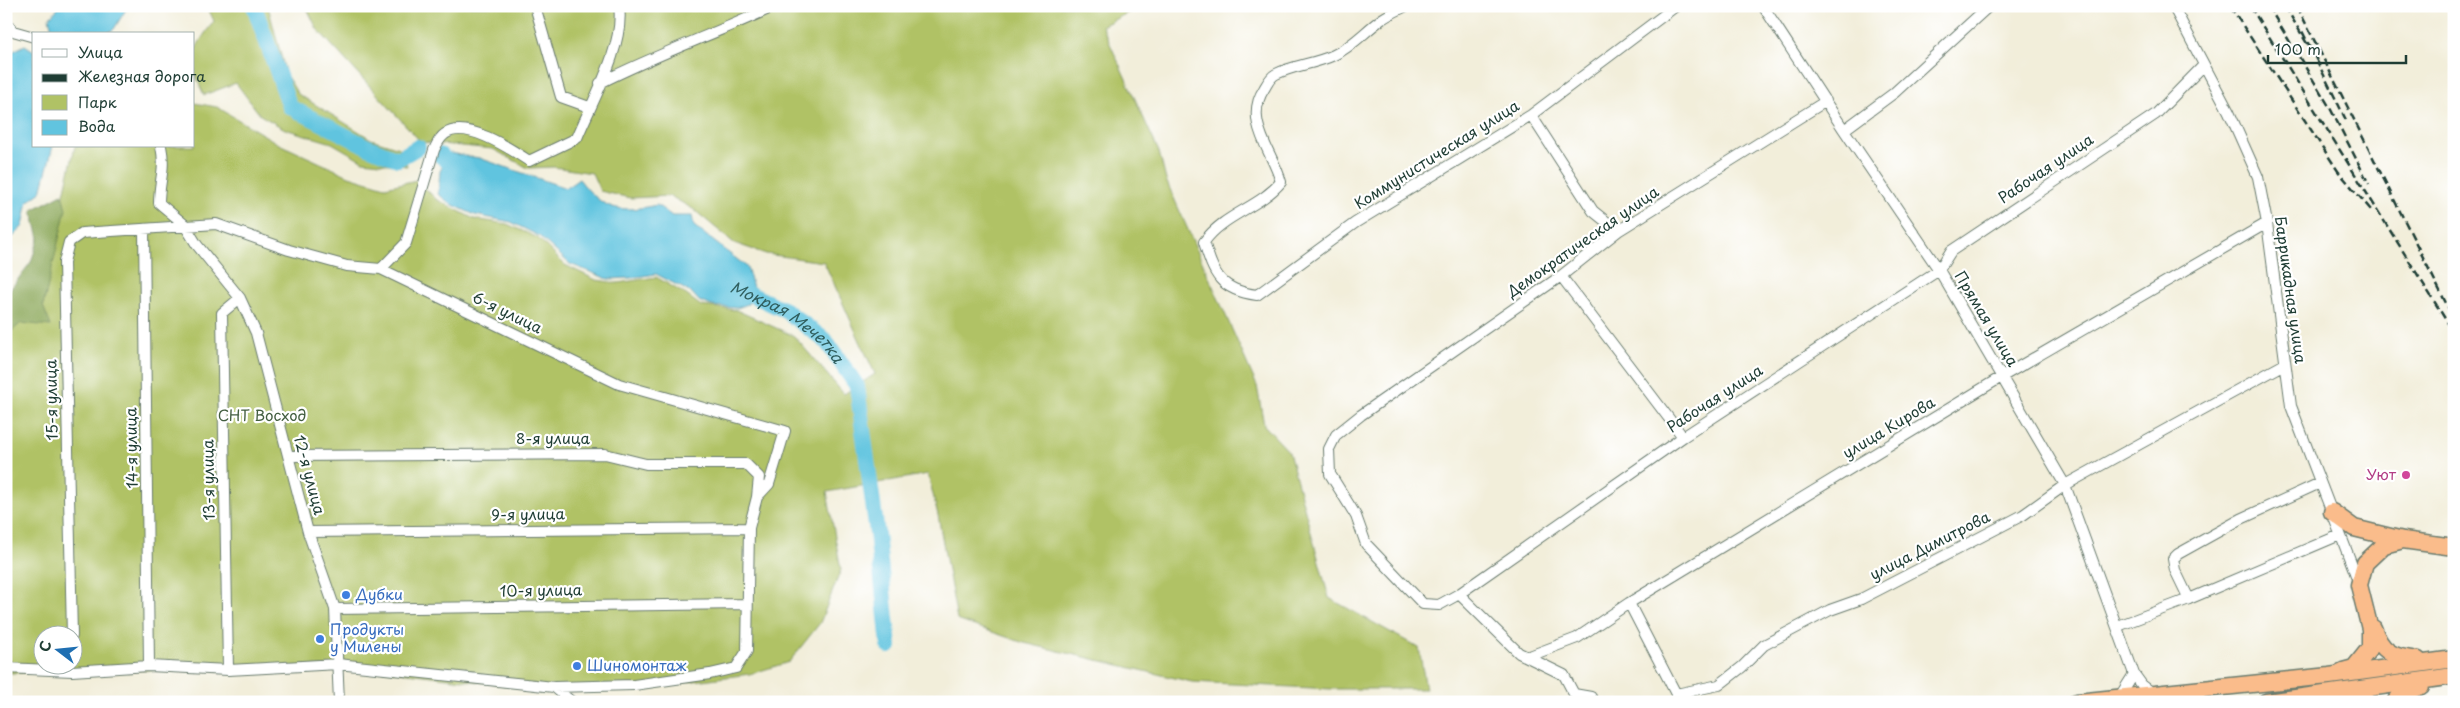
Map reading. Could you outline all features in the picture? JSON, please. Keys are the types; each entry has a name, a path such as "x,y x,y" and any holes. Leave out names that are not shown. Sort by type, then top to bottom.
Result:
{"highway":[{"path":"2332,512 2354,528 2403,540 2454,547"},
{"path":"2329,676 2354,668 2370,648 2371,638 2368,617 2360,585 2366,563 2384,545 2403,540"},
{"path":"2368,617 2377,640 2384,650 2404,658 2437,662"},
{"path":"2077,702 2329,676 2454,659"},
{"path":"2266,702 2453,676"},
{"path":"2396,702 2400,696 2412,689 2453,676"},
{"path":"2331,694 2368,702"}],"street":[{"path":"536,6 561,97 589,107"},
{"path":"381,269 406,243 434,150 440,138 447,132 469,130 500,141 528,161 576,138 614,53 621,18 619,6"},
{"path":"600,83 632,66 726,30 776,6"},
{"name":"Коммунистическая улица","path":"1406,6 1382,19 1349,48 1324,60 1292,67 1273,75 1262,92 1256,116 1262,140 1277,168 1281,182 1270,194 1214,229 1204,242 1212,268 1225,285 1240,293 1257,295 1355,223 1531,115 1676,6"},
{"name":"Прямая улица","path":"1762,6 1939,270 2003,376 2065,485 2134,674"},
{"path":"1844,130 1894,94 1989,6"},
{"name":"Баррикадная улица","path":"2173,6 2229,112 2258,177 2267,223 2291,406 2360,585"},
{"path":"6,22 10,34 32,37"},
{"name":"Рабочая улица","path":"1361,415 1336,435 1329,449 1330,474 1356,516 1366,544 1423,604 1439,605 1459,594 1683,437 1939,270 1951,251 2156,114 2204,65"},
{"name":"Демократическая улица","path":"1361,415 1561,276 1618,231 1826,101"},
{"path":"1531,115 1593,210 1618,231"},
{"name":"12-я улица","path":"161,148 165,164 159,188 159,202 184,224 197,245 240,298 256,333 308,532 335,609 339,702"},
{"name":"улица Кирова","path":"1527,657 1577,638 1629,603 2003,376 2267,223"},
{"name":"6-я улица","path":"144,229 184,224 216,224 297,253 347,266 381,269 619,384 785,431 769,484 757,497"},
{"name":"15-я улица","path":"72,626 64,262 68,242 82,233 144,229"},
{"name":"14-я улица","path":"144,229 149,666"},
{"path":"1561,276 1683,437"},
{"name":"13-я улица","path":"228,670 222,312 240,298"},
{"name":"улица Димитрова","path":"1629,603 1676,694 1719,684 1742,667 1764,645 1830,610 1861,599 2023,515 2065,485 2285,364"},
{"name":"8-я улица","path":"82,668 149,666 228,670 338,664 554,687 634,685 710,674 736,668 747,651 748,528 757,497 759,477 746,464 646,464 605,454 289,456"},
{"path":"2189,599 2175,570 2173,559 2178,554 2241,519 2320,484"},
{"name":"9-я улица","path":"308,532 748,528"},
{"path":"2118,626 2189,599 2340,535"},
{"path":"1459,594 1519,653 1564,675 1574,694 1592,697 1594,702"},
{"name":"10-я улица","path":"335,609 747,604"},
{"name":"8-я улица","path":"6,668 32,668"},
{"path":"2115,698 2122,693 2134,674 2142,685 2155,695"},
{"path":"554,687 572,702"}],"green space":[{"path":"207,6 268,6 286,75 298,94 371,139 402,149 407,166 363,161 332,143 285,129 260,115 236,83 204,95 195,72 195,52 200,40 214,21"},
{"name":"СНТ Восход","path":"306,6 1141,6 1102,26 1159,152 1166,180 1257,386 1264,425 1289,452 1329,598 1419,648 1426,689 1332,689 1192,682 1024,643 957,620 938,515 928,474 827,492 841,570 820,623 789,662 750,674 637,688 552,691 351,666 82,671 82,626 32,626 32,672 6,673 6,326 51,251 75,148 195,148 195,103 217,107 279,144 349,176 385,187 417,180 436,199 474,219 507,224 538,238 565,265 596,280 618,283 656,277 701,306 736,310 794,336 844,394 875,374 824,262 766,254 734,243 693,209 670,196 630,198 600,191 592,173 554,167 528,168 493,149 421,142 317,29"},
{"path":"62,194 66,209 43,306 51,326 21,323 6,336 6,295 31,262 39,238 32,210"}],"water":[{"path":"60,6 128,6 114,29 109,32 71,32 64,28 52,29 49,18"},
{"path":"25,45 32,50 32,148 52,148 41,192 28,201 23,226 11,239 10,264 6,267 6,55"},
{"path":"450,153 479,158 566,188 579,179 596,198 613,207 632,209 657,205 672,216 692,216 694,226 747,267 753,287 748,304 737,308 712,306 699,301 692,293 656,274 608,279 570,264 539,236 511,222 475,215 451,204 438,194 440,171"}],"waterway":[{"name":"Мокрая Мечетка","path":"254,6 290,107 368,147 398,159 418,147"},
{"name":"Мокрая Мечетка","path":"440,155 462,173"},
{"name":"Мокрая Мечетка","path":"730,285 785,310 826,341 857,386 877,533 889,646"}],"railway":[{"path":"2230,6 2338,171 2371,210"},
{"path":"2250,6 2454,333"},
{"path":"2268,6 2329,106 2369,184"},
{"path":"2285,6 2316,59 2302,31"},
{"path":"2297,6 2454,319"},
{"path":"2316,59 2347,122"}],"place":[{"name":"Уют","path":"2406,475"},
{"name":"Дубки","path":"346,595"},
{"name":"Продукты у Милены","path":"320,639"},
{"name":"Шиномонтаж","path":"577,666"}]}
